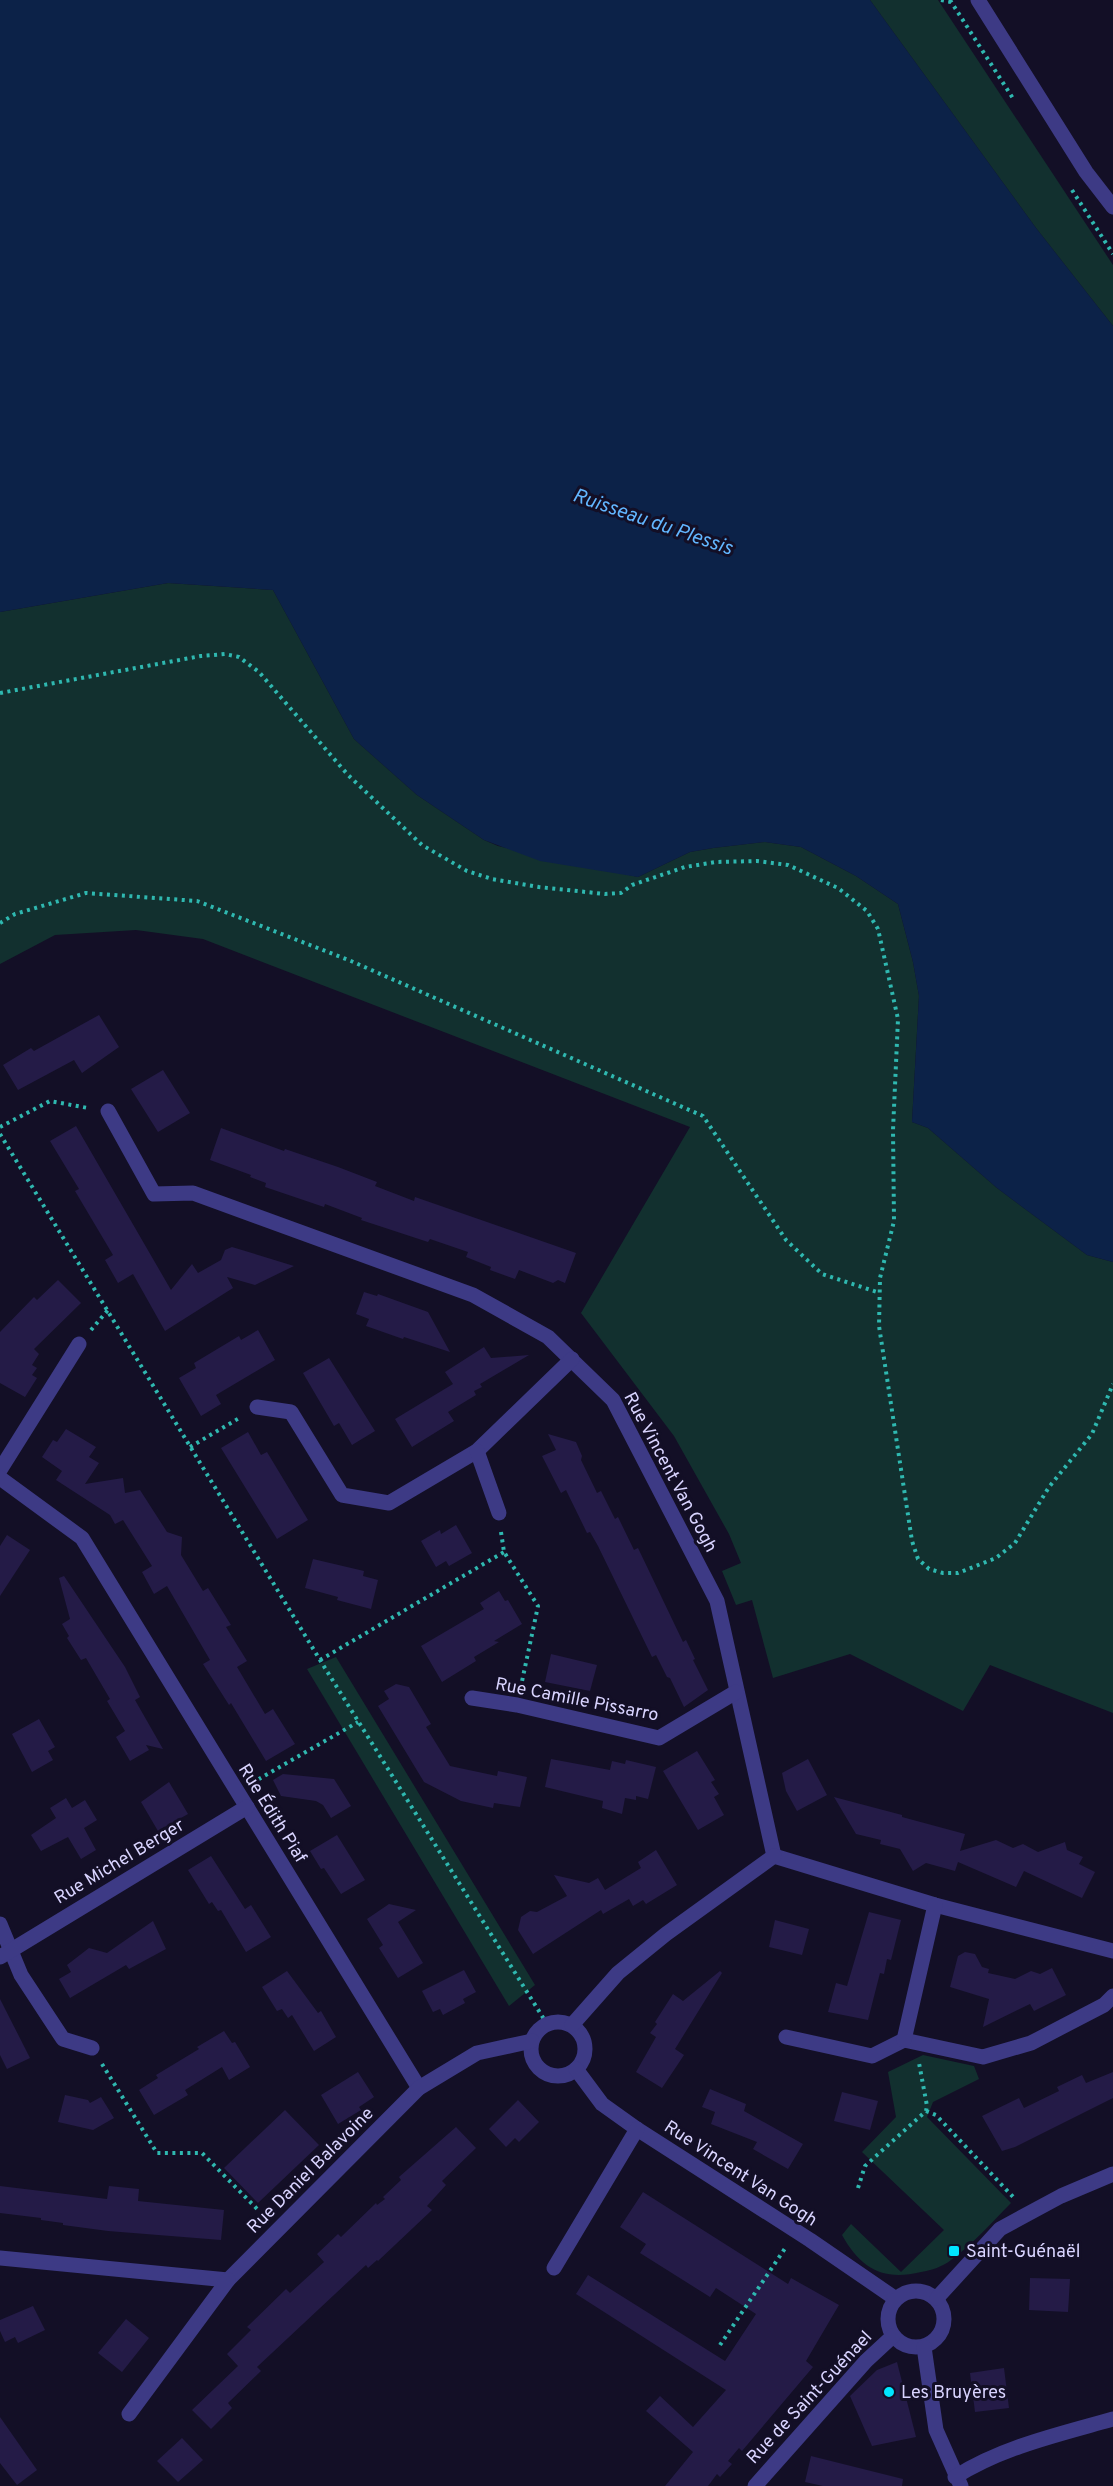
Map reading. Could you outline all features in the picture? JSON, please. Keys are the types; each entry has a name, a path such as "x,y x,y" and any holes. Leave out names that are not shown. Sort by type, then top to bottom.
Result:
{"street":[{"path":"978,0 1086,172 1113,207"},
{"name":"Rue Vincent Van Gogh","path":"108,1112 154,1194 193,1193 473,1295 548,1336 613,1400 717,1601 774,1856"},
{"path":"0,1470 79,1344"},
{"path":"257,1407 291,1412 342,1495 389,1503 477,1451 572,1359"},
{"path":"477,1451 499,1513"},
{"name":"Rue Édith Piaf","path":"0,1478 82,1538 419,2088"},
{"name":"Rue Camille Pissarro","path":"472,1698 517,1705 659,1738 736,1692"},
{"name":"Rue Michel Berger","path":"6,1953 247,1807"},
{"path":"572,2025 618,1973 666,1934 774,1856 934,1905 1113,1951"},
{"path":"904,2040 934,1905"},
{"path":"0,1924 6,1953 63,2039 92,2048"},
{"path":"786,2037 872,2056 904,2040 983,2057 1031,2043 1104,2005 1113,1996"},
{"path":"555,2021 572,2025 585,2041 586,2051 582,2061 576,2069 560,2076 543,2072 533,2058 532,2041 541,2028 555,2021"},
{"path":"419,2088 477,2053 532,2041"},
{"name":"Rue Vincent Van Gogh","path":"576,2069 602,2104 896,2299"},
{"name":"Rue Daniel Balavoine","path":"129,2414 228,2280 419,2088"},
{"path":"554,2268 637,2129"},
{"path":"937,2298 1000,2229 1061,2196 1113,2175"},
{"path":"0,2258 228,2280"},
{"path":"909,2291 924,2291 937,2298 946,2317 938,2338 924,2347 911,2346 893,2336 887,2319 889,2309 896,2299 909,2291"},
{"name":"Rue de Saint-Guénael","path":"754,2486 866,2361 893,2336"},
{"path":"924,2347 936,2430 958,2481 972,2467 1004,2453 1113,2419"}],"path":[{"path":"941,0 951,2"},
{"path":"0,693 201,656 225,654 239,657 259,672 348,776 422,845 467,871 504,881 605,894 621,893 632,885 685,867 716,862 757,861 788,865 838,888 867,911 878,929 898,1019 893,1130 894,1221 880,1278 879,1326 912,1541 918,1559 930,1569 943,1573 958,1573 996,1558 1015,1543 1049,1487 1092,1434 1113,1384"},
{"path":"0,923 15,914 86,893 197,901 351,961 703,1116 786,1240 822,1275 880,1293"},
{"path":"0,1127 50,1101 108,1112"},
{"path":"0,1135 358,1722 548,2024"},
{"path":"79,1344 108,1310"},
{"path":"190,1447 257,1407"},
{"path":"499,1513 504,1552 538,1606 517,1705"},
{"path":"320,1660 504,1552"},
{"path":"237,1792 358,1722"},
{"path":"858,2188 865,2166 926,2111 918,2058 904,2040"},
{"path":"92,2048 157,2153 202,2153 278,2230"},
{"path":"926,2111 936,2115 1019,2203"},
{"path":"720,2345 796,2231"}],"green space":[{"path":"870,0 938,0 1113,265 1113,326 1036,228"},
{"path":"168,583 273,590 354,739 417,795 484,840 498,846 638,877 690,852 765,842 801,847 856,876 898,904 919,996 912,1122 928,1128 997,1188 1087,1255 1113,1262 1113,1713 990,1665 963,1711 850,1654 773,1678 752,1600 736,1605 722,1571 741,1563 729,1534 674,1436 581,1313 690,1127 203,939 136,930 55,935 0,964 0,612"},
{"path":"336,1657 535,1985 509,2006 307,1669"},
{"path":"923,2055 974,2066 979,2079 933,2102 927,2117 1011,2203 967,2247 944,2265 929,2270 895,2275 874,2270 865,2264 849,2247 842,2235 851,2224 901,2272 944,2230 862,2152 896,2117 888,2072"}],"water":[{"name":"Ruisseau du Plessis","path":"0,0 870,0 1036,228 1113,326 1113,1262 1087,1255 997,1188 928,1128 912,1122 919,996 913,962 898,904 856,876 801,847 765,842 690,852 638,877 540,861 484,840 417,795 354,739 273,590 168,583 0,612"}],"building":[{"path":"99,1015 119,1047 82,1073 74,1060 18,1090 3,1065 31,1048 34,1051"},
{"path":"163,1070 190,1113 158,1132 131,1089"},
{"path":"76,1126 171,1290 192,1264 198,1273 221,1260 225,1250 232,1247 294,1266 255,1285 227,1277 233,1288 165,1331 133,1274 118,1283 105,1260 113,1255 75,1191 79,1189 50,1141"},
{"path":"221,1128 284,1151 285,1149 338,1167 377,1182 375,1186 414,1201 415,1197 576,1253 565,1283 558,1280 553,1283 519,1270 515,1279 490,1270 491,1267 466,1257 468,1252 430,1239 428,1242 361,1220 362,1218 325,1204 324,1207 265,1187 266,1183 250,1177 251,1175 210,1160"},
{"path":"58,1280 81,1303 34,1349 39,1354 32,1365 37,1368 32,1375 37,1378 25,1397 0,1383 0,1332 34,1297 37,1300"},
{"path":"364,1292 377,1296 378,1294 428,1312 450,1352 366,1326 369,1319 356,1314"},
{"path":"258,1330 275,1360 216,1395 221,1404 201,1416 179,1378 196,1368 194,1363 239,1336 241,1340"},
{"path":"484,1347 491,1358 529,1355 480,1384 482,1387 474,1391 476,1395 448,1412 454,1421 412,1447 395,1419 453,1384 445,1372"},
{"path":"329,1358 375,1431 352,1445 339,1423 334,1426 303,1373"},
{"path":"66,1429 96,1447 89,1457 99,1463 85,1484 123,1478 125,1493 140,1490 167,1532 182,1537 181,1555 203,1591 208,1588 231,1625 226,1627 247,1661 237,1667 265,1714 273,1709 295,1744 266,1761 231,1703 229,1705 203,1664 210,1660 167,1586 154,1594 142,1572 152,1566 123,1520 115,1524 110,1515 56,1480 62,1471 42,1457 53,1440 57,1442"},
{"path":"248,1432 261,1455 267,1452 308,1520 277,1539 221,1448"},
{"path":"548,1434 576,1442 582,1456 581,1460 597,1493 601,1491 615,1519 618,1517 634,1550 638,1548 683,1642 686,1640 708,1690 684,1707 656,1655 652,1657 598,1546 590,1532 587,1533 566,1490 561,1493 542,1456 556,1450"},
{"path":"456,1525 472,1553 449,1566 446,1561 436,1567 421,1541 440,1530 441,1534"},
{"path":"7,1535 30,1550 0,1596 0,1546"},
{"path":"313,1559 364,1571 363,1576 378,1580 371,1609 305,1588"},
{"path":"64,1576 125,1667 140,1697 135,1700 163,1749 146,1745 149,1750 130,1761 116,1737 125,1731 107,1701 110,1699 86,1658 81,1660 67,1638 69,1636 62,1624 70,1619 59,1578"},
{"path":"499,1591 505,1601 508,1600 522,1624 494,1641 499,1642 474,1657 476,1661 442,1682 421,1646 484,1609 480,1603"},
{"path":"551,1654 597,1665 590,1691 545,1682"},
{"path":"396,1684 409,1687 431,1724 426,1727 450,1766 497,1776 498,1771 527,1777 520,1807 494,1803 493,1808 461,1801 424,1782 378,1706 389,1699 384,1691"},
{"path":"39,1719 55,1747 48,1751 53,1760 32,1772 12,1734"},
{"path":"697,1751 715,1780 711,1782 719,1794 714,1797 724,1815 698,1830 663,1771"},
{"path":"551,1759 610,1770 612,1761 625,1764 626,1760 656,1767 648,1799 636,1796 636,1800 625,1798 622,1814 602,1808 603,1801 545,1787"},
{"path":"808,1759 827,1795 797,1811 786,1791 782,1773"},
{"path":"283,1774 334,1779 351,1806 331,1818 323,1805 316,1801 281,1796 273,1780"},
{"path":"169,1782 188,1814 158,1831 141,1802"},
{"path":"834,1797 965,1834 960,1851 996,1840 1013,1848 1023,1844 1038,1852 1065,1842 1067,1850 1083,1857 1079,1864 1095,1872 1082,1898 1024,1871 1016,1887 958,1862 955,1871 926,1863 913,1871 900,1849 880,1844 881,1840 856,1834"},
{"path":"66,1798 72,1808 85,1800 97,1820 84,1828 96,1850 81,1859 68,1837 41,1851 31,1835 56,1818 50,1808"},
{"path":"337,1835 365,1880 341,1894 310,1851"},
{"path":"656,1850 677,1885 646,1904 643,1900 633,1906 629,1899 603,1914 601,1910 533,1954 518,1930 521,1917 530,1911 537,1912 567,1896 554,1875 589,1883 598,1878 605,1890 641,1868 638,1862"},
{"path":"211,1856 245,1909 251,1905 271,1937 246,1952 221,1910 218,1911 212,1902 209,1904 188,1870"},
{"path":"389,1904 416,1910 398,1922 423,1963 398,1978 379,1948 383,1945 367,1919"},
{"path":"869,1912 901,1920 891,1960 887,1959 884,1974 880,1973 868,2020 828,2012 836,1983 847,1986"},
{"path":"775,1920 809,1929 802,1955 769,1947"},
{"path":"153,1921 166,1949 129,1969 126,1965 70,1998 59,1979 71,1972 67,1965 89,1948 107,1953"},
{"path":"965,1952 975,1954 982,1967 989,1969 988,1973 1015,1979 1031,1971 1040,1974 1052,1968 1066,1995 1034,2011 1030,2004 983,2027 989,1999 950,1987 958,1956"},
{"path":"464,1970 476,1992 463,1999 465,2003 443,2015 440,2009 433,2012 422,1991"},
{"path":"287,1971 318,2013 321,2011 336,2037 314,2051 292,2015 288,2018 282,2009 277,2011 262,1987"},
{"path":"720,1971 722,1973 675,2049 684,2055 662,2088 636,2072 656,2037 650,2033 657,2024 655,2022 673,1994 683,2001"},
{"path":"0,1999 30,2058 7,2069 0,2055"},
{"path":"224,2031 232,2043 235,2042 250,2067 229,2080 222,2067 185,2090 188,2095 154,2115 139,2090 158,2078 156,2075"},
{"path":"358,2072 374,2097 359,2107 361,2110 338,2124 321,2095"},
{"path":"1113,2072 1113,2098 1015,2147 1002,2151 982,2116 1019,2098 1024,2108 1059,2091 1057,2087 1082,2075 1086,2083"},
{"path":"710,2089 746,2104 744,2111 803,2144 788,2169 753,2149 757,2142 711,2124 715,2112 702,2107"},
{"path":"842,2092 878,2101 870,2130 834,2121"},
{"path":"65,2095 88,2100 90,2103 101,2097 114,2118 93,2130 58,2122"},
{"path":"518,2100 539,2122 519,2142 515,2138 506,2147 489,2129"},
{"path":"285,2110 319,2145 258,2203 224,2168"},
{"path":"456,2127 476,2148 442,2181 446,2185 427,2206 432,2210 378,2261 368,2268 366,2265 257,2367 261,2371 228,2403 232,2408 211,2429 192,2410 238,2366 227,2354 251,2330 247,2327 286,2289 290,2293 324,2262 317,2254 338,2234 341,2237 376,2203 377,2205 385,2199 383,2197 401,2180 399,2177"},
{"path":"0,2186 107,2199 109,2186 139,2189 138,2201 224,2210 221,2240 108,2231 63,2225 63,2223 41,2220 41,2218 0,2213"},
{"path":"643,2192 788,2284 791,2278 839,2305 806,2361 813,2367 742,2451 739,2448 728,2461 732,2464 720,2477 717,2474 708,2486 665,2486 693,2452 646,2411 660,2396 693,2427 726,2390 576,2294 588,2275 725,2361 756,2314 716,2288 710,2297 640,2253 646,2244 620,2227"},
{"path":"1030,2278 1070,2279 1068,2312 1029,2310"},
{"path":"33,2306 45,2330 18,2343 15,2337 5,2342 0,2331 0,2320"},
{"path":"126,2319 149,2338 122,2372 98,2353"},
{"path":"897,2362 916,2437 872,2446 850,2396 877,2370"},
{"path":"1004,2368 1009,2408 975,2412 970,2373"},
{"path":"0,2417 37,2470 17,2485 0,2463"},
{"path":"182,2438 203,2460 178,2482 157,2461"},
{"path":"811,2456 903,2479 902,2486 823,2486 805,2482"}],"place":[{"name":"Saint-Guénaël","path":"954,2251"},
{"name":"Les Bruyères","path":"889,2392"}]}
